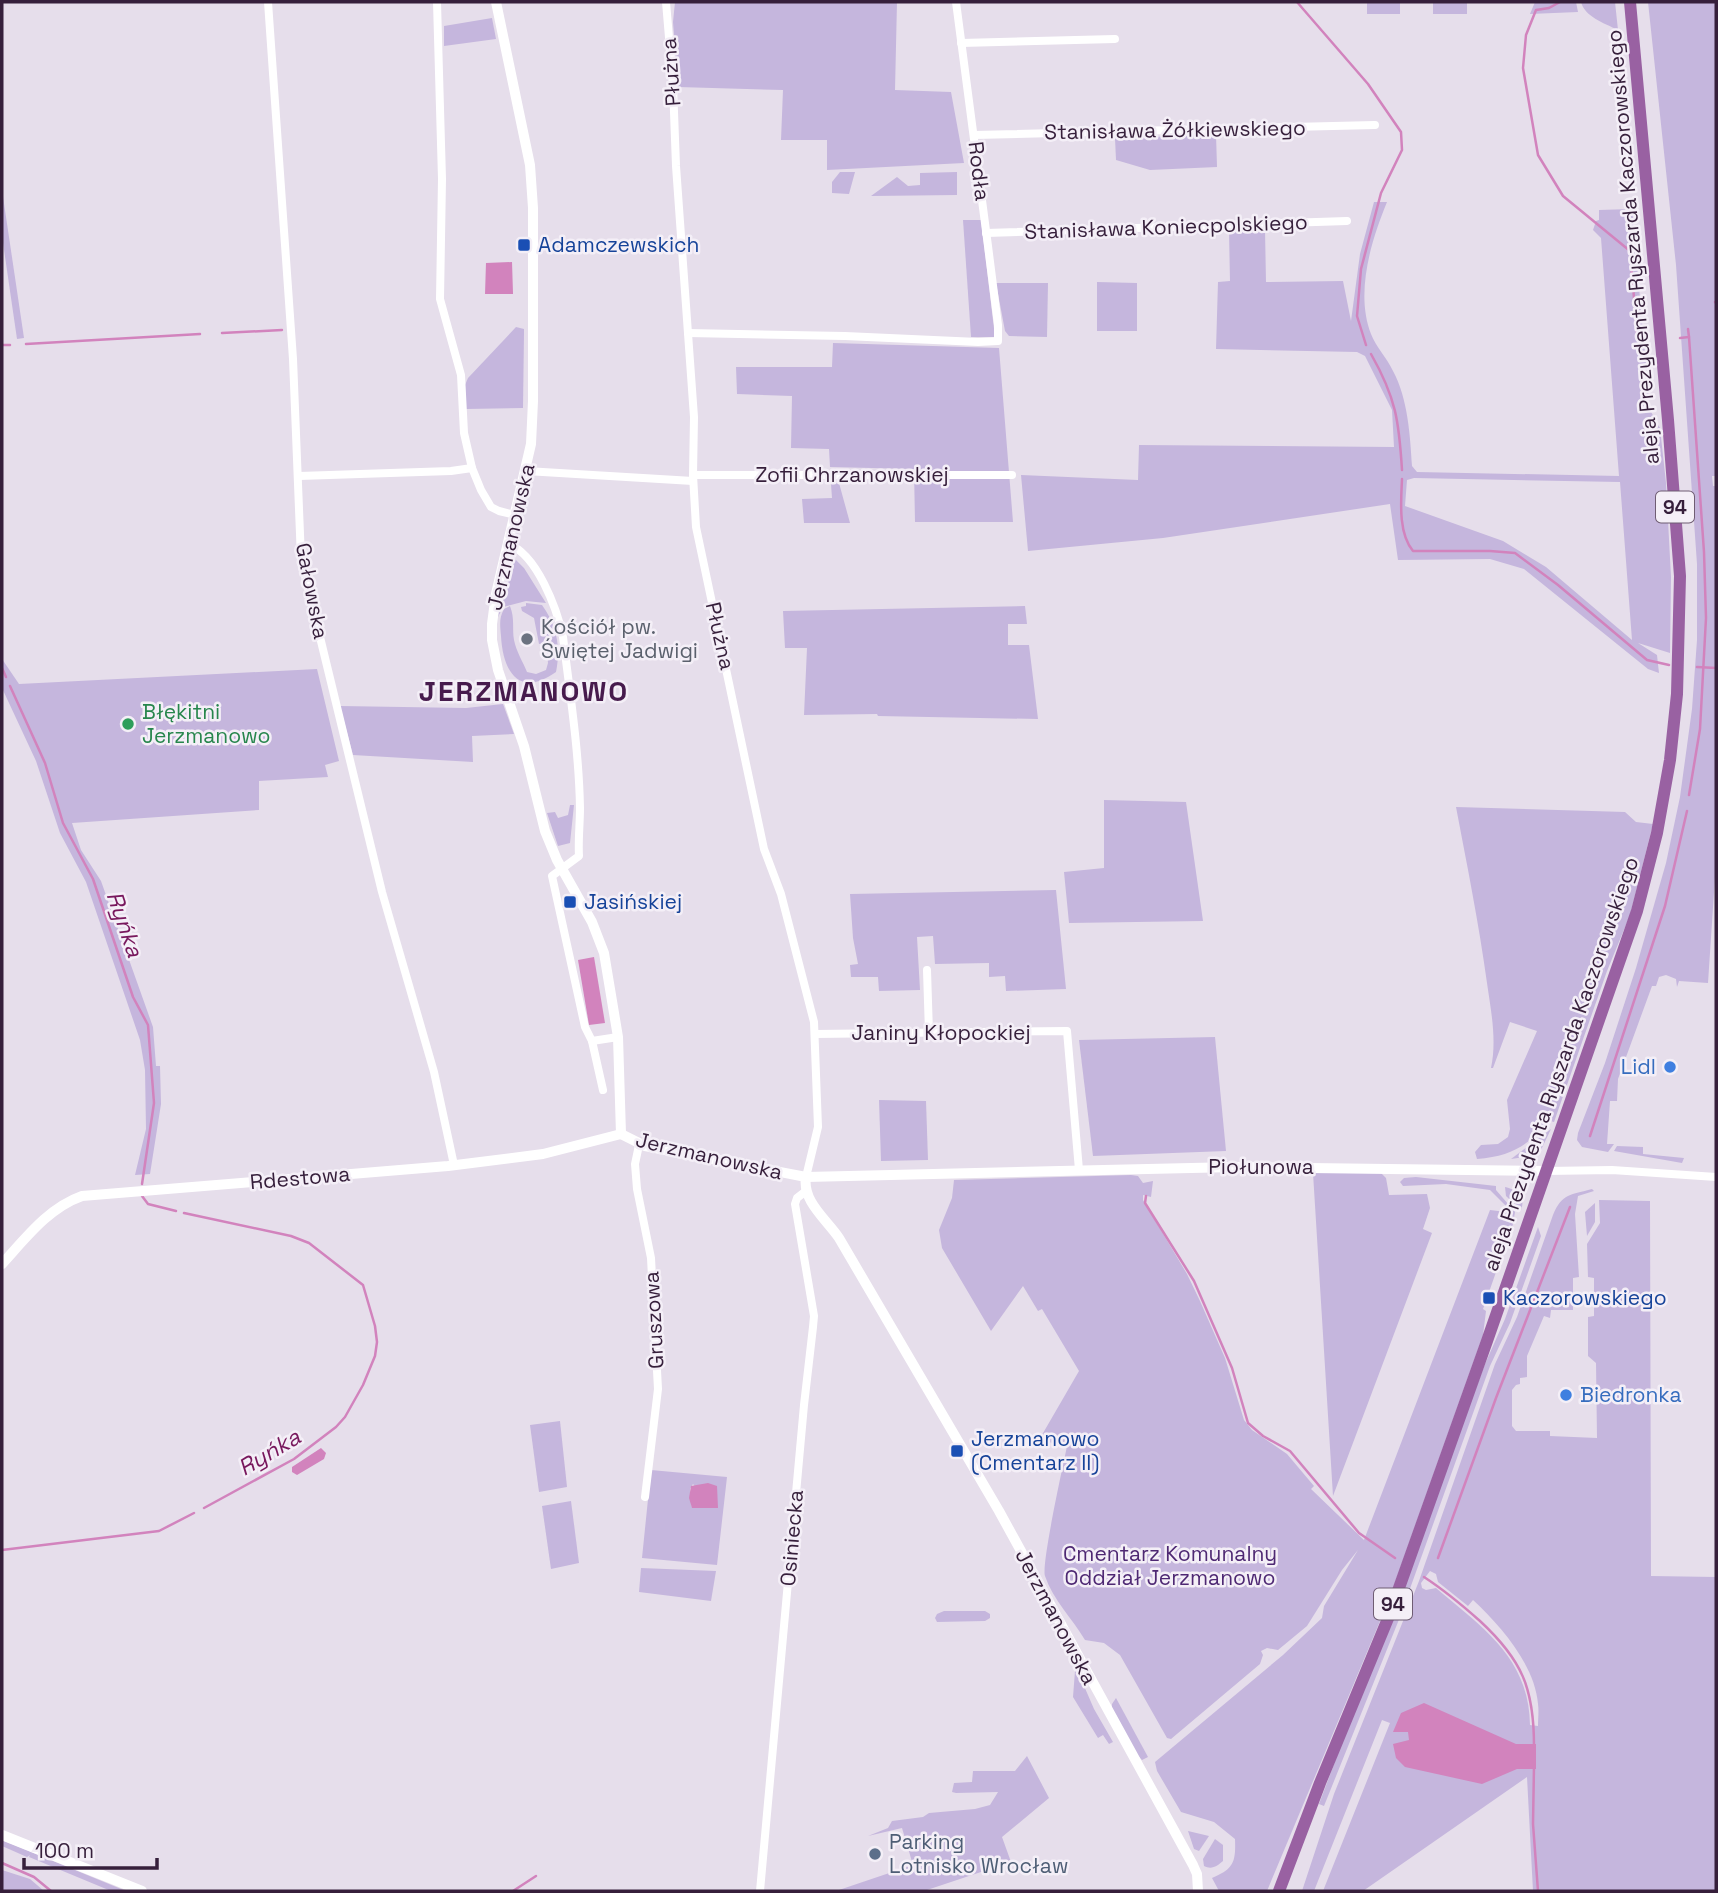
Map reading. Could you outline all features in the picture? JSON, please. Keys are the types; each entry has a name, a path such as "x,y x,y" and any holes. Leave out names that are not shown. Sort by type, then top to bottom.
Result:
{"main road":[{"name":"aleja Prezydenta Ryszarda Kaczorowskiego","path":"1279,1891 1389,1616 1637,911 1657,833 1670,760 1677,694 1680,626 1677,522 1630,2"}],"street":[{"name":"Gałowska","path":"268,2 293,359 301,559 388,916 414,996 438,1085 454,1165"},
{"path":"437,2 442,178 440,299 461,375 464,433 472,468 491,506 499,512 515,515"},
{"name":"Jerzmanowska","path":"496,2 531,174 533,401 531,444 526,471 493,612 494,654 524,746 545,831 562,870 598,934 618,1037 621,1134 639,1145 806,1177 806,1191 810,1199 839,1238 999,1511 1189,1859 1196,1874 1198,1891"},
{"name":"Płużna","path":"666,2 694,418 693,478 701,555 738,715 764,849 781,894 811,1009 815,1034 817,1127 806,1177"},
{"name":"Rodła","path":"688,333 998,341 956,2"},
{"path":"961,43 1115,39"},
{"name":"Stanisława Żółkiewskiego","path":"974,135 1375,125"},
{"name":"Stanisława Koniecpolskiego","path":"986,233 1347,221"},
{"path":"299,475 439,472 472,468"},
{"name":"Zofii Chrzanowskiej","path":"526,471 693,478 1012,475"},
{"path":"508,544 519,551 541,580 559,620 563,637 573,714 580,810 579,856 552,876 585,1027 593,1041 603,1090"},
{"path":"927,970 929,1033"},
{"name":"Janiny Kłopockiej","path":"815,1034 1068,1031 1079,1170"},
{"path":"593,1041 618,1037"},
{"name":"Rdestowa","path":"2,1264 51,1214 69,1201 82,1196 454,1165 543,1154 621,1134"},
{"name":"Gruszowa","path":"639,1145 635,1164 651,1258 658,1389 645,1497"},
{"name":"Piołunowa","path":"806,1177 1331,1167 1612,1170 1716,1177"},
{"name":"Osiniecka","path":"760,1891 814,1316 795,1204 797,1198 806,1191"},
{"path":"2,1835 142,1891"}],"green space":[{"path":"675,2 897,2 895,90 951,92 964,163 827,170 827,140 781,140 783,90 678,87 673,22"},
{"path":"1367,2 1400,2 1400,14 1367,14"},
{"path":"1433,2 1467,2 1467,14 1433,14"},
{"path":"1535,2 1576,2 1578,12 1530,14"},
{"path":"1581,2 1615,2 1618,30 1591,16"},
{"path":"1648,2 1716,2 1716,476 1712,476 1713,486 1716,486 1716,862 1708,983 1679,981 1677,987 1676,979 1666,975 1659,977 1656,986 1652,986 1618,1079 1617,1101 1610,1101 1607,1144 1614,1144 1608,1152 1582,1147 1577,1140 1578,1133 1605,1063 1636,968 1666,863 1680,797 1692,709 1697,640 1697,564 1676,265"},
{"path":"492,18 496,39 444,46 444,26"},
{"path":"1216,135 1217,167 1150,170 1116,160 1115,138"},
{"path":"840,172 855,172 849,194 832,193 832,182"},
{"path":"957,172 957,195 871,196 897,177 908,186 920,185 920,173"},
{"path":"2,190 24,338 17,339 2,236"},
{"path":"1374,202 1387,202 1367,267 1364,302 1371,334 1391,366 1402,393 1412,466 1417,472 1619,476 1601,238 1593,230 1599,220 1599,210 1632,209 1650,410 1660,428 1666,483 1671,577 1670,653 1638,643 1657,655 1659,673 1648,669 1524,569 1490,559 1398,560 1390,504 1163,538 1028,551 1021,475 1138,480 1139,445 1394,447 1392,410 1365,356 1357,352 1216,349 1218,282 1230,281 1229,231 1265,230 1266,282 1343,281 1351,321 1360,254","holes":["1414,478 1620,482 1632,640 1546,567 1503,541 1405,506 1407,480"]},
{"path":"963,220 981,220 995,337 971,337"},
{"path":"1097,282 1137,283 1137,331 1097,331"},
{"path":"996,283 1048,283 1047,337 1009,336 1005,331"},
{"path":"516,327 524,329 523,408 466,409 465,385 468,378"},
{"path":"833,343 999,348 1013,522 915,522 914,469 830,467 829,449 791,448 792,396 737,394 736,367 832,367"},
{"path":"839,483 850,523 804,523 802,499 832,498 831,484"},
{"path":"514,558 524,568 546,603 526,601 503,607 498,617 501,597 504,597"},
{"path":"526,603 542,605 551,621 558,645 556,672 532,682 523,682 510,670 502,649 500,628 502,612 510,606 515,644 527,672 536,674 546,670 546,643 539,644 534,618 522,611 521,607 526,606"},
{"path":"1025,606 1027,624 1008,624 1008,645 1029,645 1038,719 877,714 804,715 807,648 785,648 783,611"},
{"path":"2,659 19,684 317,669 339,761 325,765 328,777 259,781 259,810 72,823 81,850 101,881 153,1027 156,1066 160,1066 161,1104 150,1174 135,1175 146,1129 145,1070 140,1040 86,882 60,833 36,761 2,688"},
{"path":"503,704 514,734 472,736 473,762 353,755 340,706 466,708"},
{"path":"1104,800 1186,802 1203,921 1069,923 1064,872 1104,868"},
{"path":"570,805 574,805 570,843 558,846 547,813 555,812 558,818 568,815"},
{"path":"1456,807 1625,812 1636,822 1653,824 1630,915 1607,971 1554,1122 1550,1121 1518,1148 1477,1159 1475,1152 1481,1145 1498,1144 1508,1137 1510,1129 1507,1100 1537,1031 1510,1022 1491,1068 1492,1015"},
{"path":"1056,890 1066,989 1006,991 1005,976 989,977 989,963 935,964 933,936 917,937 920,990 879,991 878,977 851,977 850,965 858,964 850,894"},
{"path":"1215,1037 1226,1151 1093,1156 1079,1040"},
{"path":"879,1100 926,1101 928,1160 881,1161"},
{"path":"1551,1129 1540,1152 1511,1159"},
{"path":"1617,1146 1643,1147 1643,1154 1684,1158 1682,1163 1614,1151"},
{"path":"1313,1173 1381,1173 1386,1178 1389,1195 1427,1194 1430,1208 1423,1229 1432,1233 1333,1496"},
{"name":"Cmentarz Komunalny Oddział Jerzmanowo","path":"1138,1176 1143,1183 1153,1181 1151,1197 1143,1195 1143,1200 1200,1301 1225,1358 1244,1420 1252,1430 1287,1454 1314,1486 1311,1489 1364,1540 1490,1210 1506,1212 1507,1207 1490,1190 1446,1184 1403,1186 1400,1182 1404,1178 1416,1177 1496,1186 1496,1190 1515,1212 1483,1309 1486,1311 1483,1335 1388,1602 1267,1891 1219,1891 1212,1878 1232,1864 1235,1839 1214,1822 1181,1812 1157,1771 1155,1762 1283,1655 1322,1618 1324,1606 1358,1550 1342,1570 1307,1626 1278,1650 1267,1648 1261,1651 1263,1655 1260,1664 1171,1739 1167,1738 1120,1655 1104,1643 1085,1640 1048,1585 1045,1576 1049,1535 1067,1446 1039,1440 1079,1371 1042,1309 1038,1311 1023,1286 991,1331 942,1248 939,1230 952,1198 954,1180"},
{"path":"1505,1187 1519,1195 1522,1201 1521,1210 1506,1196"},
{"path":"1592,1189 1594,1191 1578,1196 1575,1214 1579,1277 1573,1278 1573,1310 1551,1310 1550,1318 1544,1316 1527,1356 1527,1377 1520,1378 1520,1384 1512,1390 1512,1426 1516,1431 1550,1431 1550,1436 1597,1438 1596,1363 1588,1356 1588,1317 1594,1316 1594,1278 1588,1277 1587,1244 1600,1223 1599,1200 1650,1201 1651,1576 1716,1577 1716,1891 1533,1891 1527,1777 1363,1891 1323,1891 1390,1723 1382,1720 1314,1891 1302,1891 1334,1794 1419,1581 1495,1364 1517,1317 1553,1215 1564,1199","holes":["1430,1571 1436,1574 1438,1582 1468,1606 1473,1600 1515,1647 1535,1689 1538,1726 1530,1725 1528,1702 1522,1681 1500,1646 1436,1588 1422,1588 1421,1583"]},
{"path":"1595,1203 1595,1222 1587,1236 1585,1212"},
{"path":"1538,1227 1541,1236 1510,1323 1490,1366 1398,1622 1324,1806 1319,1804"},
{"path":"560,1421 567,1487 539,1492 530,1425"},
{"path":"651,1470 727,1477 717,1565 642,1558","holes":["693,1484 712,1508 692,1508 690,1489"]},
{"path":"571,1501 579,1563 551,1569 542,1506"},
{"path":"641,1568 716,1571 711,1601 639,1592"},
{"path":"944,1611 985,1611 990,1614 990,1618 985,1621 937,1622 937,1614"},
{"path":"1075,1671 1078,1672 1094,1709 1113,1742 1109,1744 1103,1735 1098,1738 1073,1697"},
{"path":"1116,1698 1148,1757 1142,1760 1112,1712 1112,1704"},
{"path":"1027,1756 1049,1798 1002,1837 1011,1862 924,1891 836,1891 913,1865 902,1828 868,1836 888,1828 892,1821 990,1805 998,1792 956,1793 952,1792 954,1783 972,1782 973,1771 1015,1771"},
{"path":"1188,1831 1209,1836 1199,1851 1194,1849"},
{"path":"1215,1839 1223,1845 1223,1861 1210,1868 1204,1866 1203,1859"},
{"path":"2,1840 126,1891 111,1891 29,1857 30,1855 27,1857 2,1846"},
{"path":"2,1870 30,1879 44,1891 2,1891"}],"shaded area":[{"path":"512,262 513,294 485,294 486,263"},
{"path":"594,957 605,1023 589,1025 578,960"},
{"path":"321,1448 326,1453 324,1459 297,1475 292,1472 292,1467"},
{"path":"708,1483 717,1486 718,1508 692,1508 689,1498 691,1486"},
{"path":"1424,1703 1516,1744 1536,1744 1536,1769 1517,1769 1482,1784 1405,1767 1396,1758 1393,1744 1409,1740 1408,1732 1393,1732 1401,1713"}],"waterway":[{"path":"1297,2 1368,84 1401,132 1402,150 1381,193 1361,269 1357,316 1366,345"},
{"path":"1560,2 1549,8 1536,10 1526,35 1523,68 1538,155 1563,196 1630,251 1637,333 1639,339 1644,341"},
{"path":"1680,338 1689,337 1688,329"},
{"path":"222,333 282,330"},
{"path":"26,344 200,334"},
{"path":"1689,337 1706,618 1700,729 1689,795"},
{"path":"2,345 10,345"},
{"path":"1371,354 1395,410 1402,470"},
{"path":"1402,479 1403,526 1413,551 1515,553 1558,585 1647,660 1669,665"},
{"path":"1697,667 1716,668"},
{"name":"Ryńka","path":"2,668 6,677"},
{"name":"Ryńka","path":"10,686 45,763 63,823 93,879 133,997 148,1025 154,1103 142,1184"},
{"path":"1590,1136 1665,906 1687,811"},
{"name":"Ryńka","path":"142,1196 148,1204 176,1211"},
{"path":"1146,1196 1145,1203 1194,1281 1232,1368 1248,1423 1263,1436 1290,1451 1359,1533 1395,1558"},
{"path":"1438,1558 1570,1207"},
{"name":"Ryńka","path":"184,1213 291,1236 309,1243 363,1285 377,1342 375,1356 363,1385 345,1417 336,1427 294,1459 204,1508"},
{"name":"Ryńka","path":"2,1550 159,1531 194,1513"},
{"path":"1424,1577 1480,1621 1516,1662 1528,1691 1534,1746"},
{"path":"1534,1766 1533,1824 1538,1891"},
{"name":"Ryńka","path":"2,1863 34,1877 51,1891"},
{"path":"513,1891 536,1876"}],"place":[{"name":"Adamczewskich","path":"524,245"},
{"name":"Kościół pw. Świętej Jadwigi","path":"527,639"},
{"name":"Błękitni Jerzmanowo","path":"128,724"},
{"name":"Jasińskiej","path":"570,902"},
{"name":"Lidl","path":"1670,1067"},
{"name":"Kaczorowskiego","path":"1489,1298"},
{"name":"Biedronka","path":"1566,1395"},
{"name":"Jerzmanowo (Cmentarz II)","path":"957,1451"},
{"name":"Parking Lotnisko Wrocław","path":"875,1854"}],"district":[{"name":"JERZMANOWO","path":"524,691"}]}
